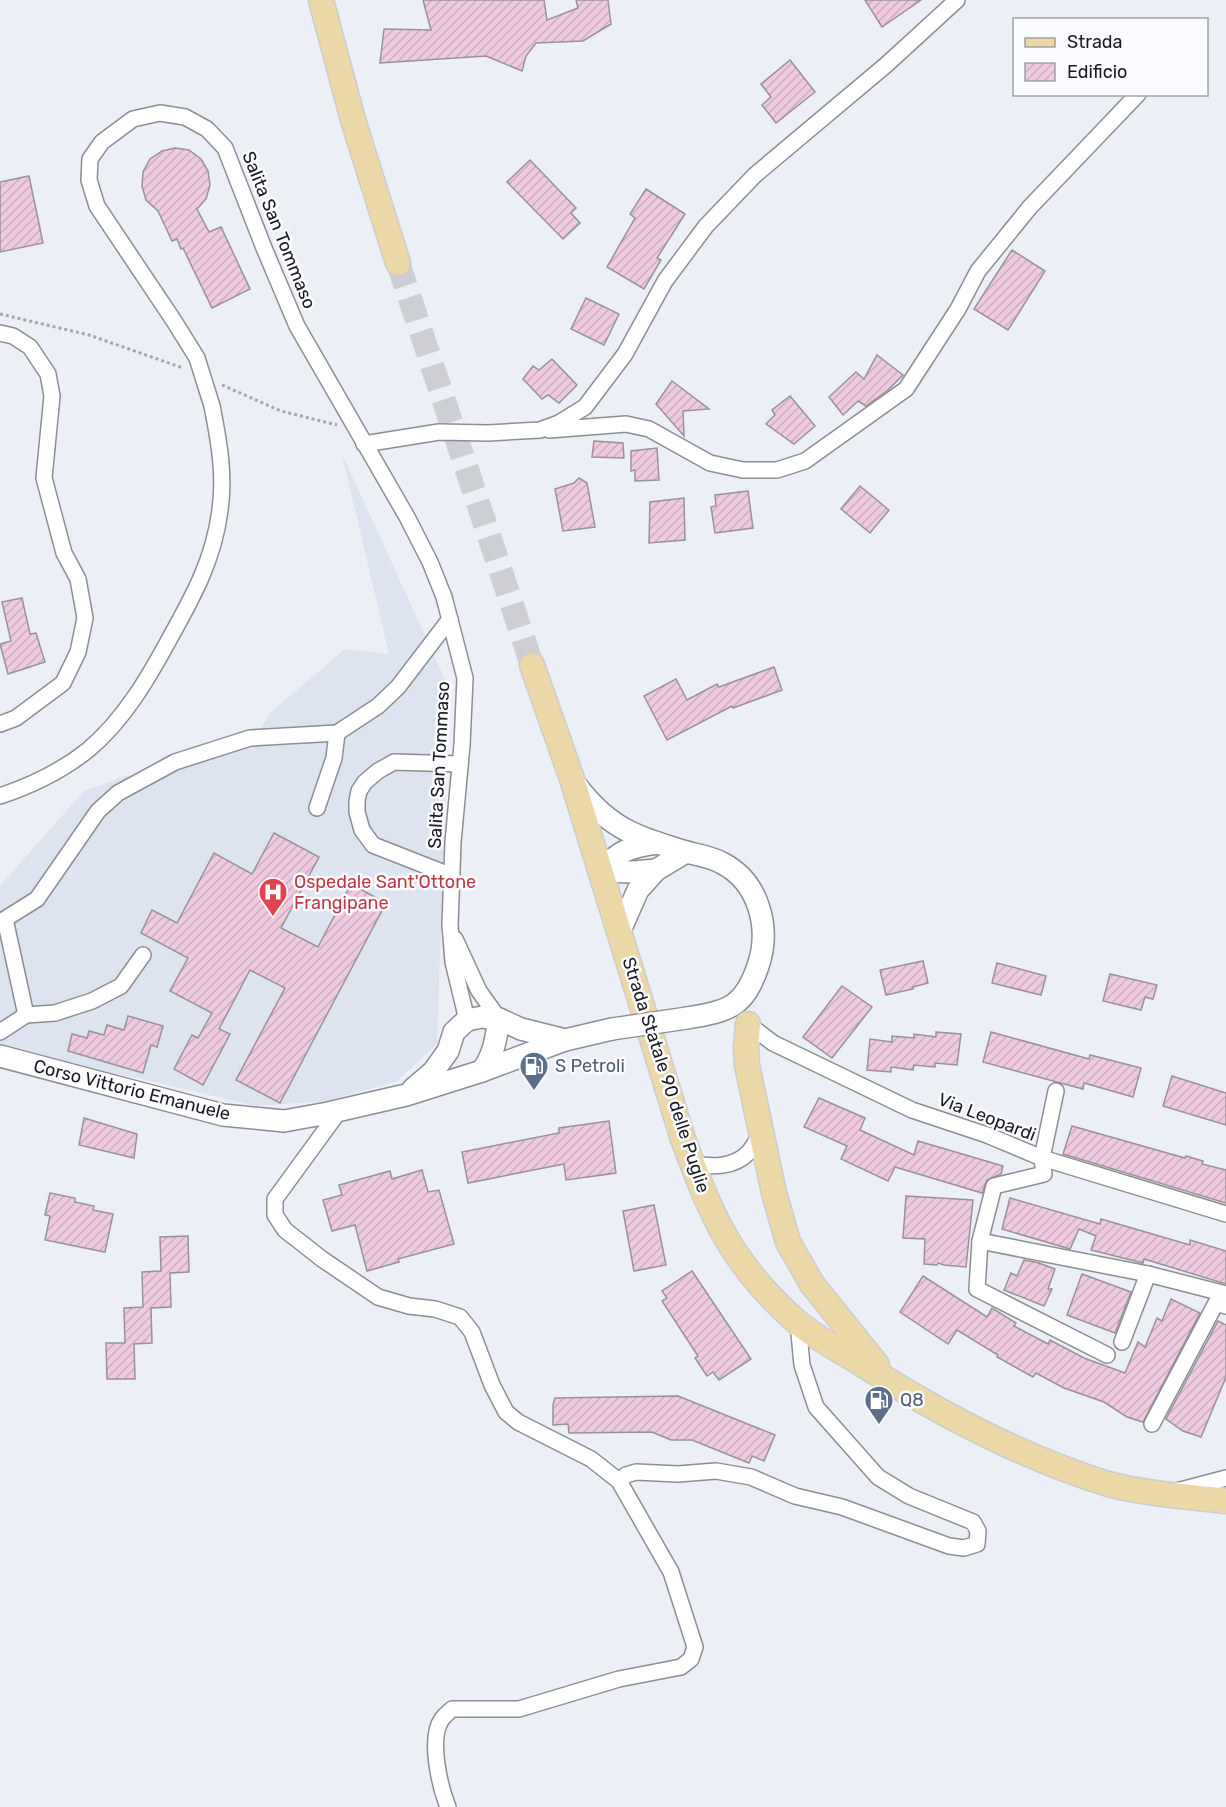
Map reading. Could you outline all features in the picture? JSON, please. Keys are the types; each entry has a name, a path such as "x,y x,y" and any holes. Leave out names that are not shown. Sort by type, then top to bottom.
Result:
{"main road":[{"path":"321,0 353,120 399,263"},
{"name":"Strada Statale 90 delle Puglie","path":"532,665 572,779 599,871 693,1164 717,1219 743,1265 798,1323 892,1383 978,1431 1063,1468 1107,1483 1226,1501"},
{"path":"743,1013 747,1065 774,1193 788,1242 812,1284 892,1383"}],"street":[{"path":"540,430 559,423 585,406 625,354 665,281 706,226 755,175 886,66 957,0"},
{"path":"364,444 439,432 488,433 627,424 649,429 710,463 743,470 777,470 805,461 906,389 958,309 978,271 1030,207 1136,96"},
{"name":"Salita San Tommaso","path":"0,796 50,775 88,750 131,703 153,669 200,583 212,552 223,482 212,406 192,364 97,206 88,180 90,159 102,142 133,119 160,113 185,117 207,129 225,148 297,326 407,517 430,562 444,597 465,678 450,925 453,962 467,1020"},
{"path":"0,333 13,336 30,347 48,374 52,396 44,478 64,553 78,579 85,618 78,651 63,683 16,718 0,724"},
{"path":"26,1015 5,919 37,899 98,811 118,794 175,762 239,741 250,738 337,733 378,706 398,687 450,619"},
{"path":"317,808 334,758 337,733"},
{"path":"452,876 373,845 362,830 357,812 357,801 359,791 365,782 394,762 460,764"},
{"path":"572,779 591,806 616,825 658,843 722,863 745,882 759,904 764,933 762,955 743,1013"},
{"path":"599,871 620,852 634,846 658,843"},
{"path":"619,933 638,890 656,870 686,852"},
{"path":"599,871 656,870"},
{"name":"Salita San Tommaso","path":"450,925 479,991 499,1019"},
{"path":"0,1032 26,1015 56,1013 92,1001 121,986 143,955"},
{"name":"Corso Vittorio Emanuele","path":"0,1056 223,1115 284,1121 406,1095 482,1071 565,1040 612,1029 716,1013 743,1013"},
{"name":"Via Leopardi","path":"743,1013 773,1043 912,1110 987,1135 1042,1158 1226,1214"},
{"name":"Corso Vittorio Emanuele","path":"406,1095 433,1072 448,1051 454,1032 467,1020 482,1017 499,1019 521,1029 565,1040"},
{"path":"448,1051 461,1064 482,1071 490,1060 499,1019"},
{"path":"1056,1091 1042,1158 1044,1174 994,1186 980,1241 977,1289 1107,1355"},
{"path":"340,1110 275,1198 275,1215 285,1230 322,1259 378,1297 435,1309 460,1317 472,1332 492,1384 507,1412 518,1422 591,1459 619,1481 671,1572 695,1647 691,1659 681,1667 619,1679 519,1709 452,1709 441,1720 436,1735 436,1754 442,1791 448,1807"},
{"path":"693,1164 711,1167 738,1160 749,1152 762,1131"},
{"path":"980,1241 1148,1274 1226,1294"},
{"path":"1122,1342 1148,1274"},
{"path":"1152,1424 1216,1303 1226,1306"},
{"path":"619,1481 626,1475 636,1472 678,1474 716,1471 750,1478 795,1496 842,1507 949,1546 964,1548 976,1544 978,1532 973,1522 909,1496 878,1477 816,1407 802,1365 798,1323"},
{"path":"1168,1493 1226,1478"}],"path":[{"path":"0,314 89,335 167,361 192,364"},
{"path":"219,384 281,411 356,430"}],"shaded area":[{"path":"342,454 449,688 437,1044 396,1082 326,1101 255,1106 0,1048 0,886 84,791 126,776 161,769 258,733 270,713 345,649 389,654"}],"building":[{"path":"423,0 544,0 547,20 578,8 576,0 608,0 611,24 583,41 536,43 526,56 522,71 486,56 380,63 384,29 431,30"},
{"path":"865,0 921,0 882,27"},
{"path":"790,60 815,92 776,123 762,105 771,97 761,84"},
{"path":"175,148 189,150 201,159 208,171 210,185 206,199 197,209 209,232 221,227 250,289 212,308 183,248 181,249 177,239 172,241 158,211 146,200 142,186 143,172 150,159 162,151"},
{"path":"530,160 576,208 571,213 580,223 563,239 507,182"},
{"path":"29,176 43,243 0,252 0,182"},
{"path":"646,189 685,214 657,258 661,260 644,289 607,267 635,218 630,214"},
{"path":"1012,250 1045,271 1008,330 974,309"},
{"path":"586,298 619,314 604,345 571,329"},
{"path":"877,355 903,375 888,390 866,406 858,401 843,415 829,397 856,372 864,379"},
{"path":"552,359 577,385 559,403 548,395 542,399 523,379 533,366 539,370"},
{"path":"672,381 709,409 683,411 684,436 656,404"},
{"path":"790,396 815,426 794,444 766,424 775,415 772,410"},
{"path":"594,441 623,443 624,458 592,457"},
{"path":"657,448 659,480 635,481 635,470 631,471 631,451"},
{"path":"579,478 587,483 595,527 563,531 555,489 574,483"},
{"path":"860,486 889,510 870,533 841,509"},
{"path":"748,491 753,528 715,533 711,507 716,506 715,495"},
{"path":"684,498 685,540 649,543 650,502"},
{"path":"22,598 30,634 36,633 45,662 8,674 0,644 11,641 2,602"},
{"path":"774,667 782,690 733,708 732,706 667,740 644,696 676,679 687,700 717,684 719,687"},
{"path":"274,833 319,857 281,928 318,947 351,884 386,903 280,1103 236,1080 285,988 250,970 219,1029 230,1034 203,1085 174,1069 192,1035 198,1038 212,1013 170,991 188,958 141,933 152,910 177,923 214,853 252,874"},
{"path":"923,961 928,983 886,995 880,970"},
{"path":"997,963 1046,976 1041,995 992,983"},
{"path":"1110,974 1157,985 1153,999 1145,997 1141,1010 1103,1001"},
{"path":"842,986 872,1007 832,1058 803,1037"},
{"path":"128,1016 163,1026 157,1047 151,1045 143,1073 68,1051 72,1034 87,1038 89,1031 104,1035 107,1025 124,1030"},
{"path":"936,1032 961,1034 957,1065 935,1063 935,1067 914,1065 913,1070 891,1067 891,1072 867,1070 870,1039 892,1042 892,1036 914,1038 914,1034 936,1037"},
{"path":"991,1032 1089,1059 1090,1055 1141,1068 1133,1097 1084,1083 1083,1089 983,1062"},
{"path":"1172,1076 1226,1093 1226,1125 1163,1106"},
{"path":"819,1098 865,1118 860,1130 914,1155 918,1141 1003,1166 1001,1174 987,1180 982,1193 895,1167 888,1181 841,1159 847,1146 804,1127"},
{"path":"84,1118 137,1134 134,1158 79,1145"},
{"path":"609,1121 616,1173 566,1180 564,1164 468,1183 462,1152 559,1133 559,1128"},
{"path":"1072,1126 1185,1158 1186,1156 1203,1161 1202,1164 1226,1170 1226,1203 1063,1154"},
{"path":"422,1170 428,1192 439,1190 454,1244 398,1259 399,1262 367,1271 355,1225 332,1231 323,1200 342,1195 339,1185 390,1171 392,1179"},
{"path":"50,1193 75,1198 75,1202 94,1206 93,1210 113,1214 105,1252 45,1240 50,1216 45,1215"},
{"path":"906,1196 973,1200 966,1267 938,1263 937,1265 924,1264 925,1239 903,1238"},
{"path":"1010,1198 1100,1224 1101,1219 1190,1245 1190,1240 1226,1251 1226,1284 1144,1259 1143,1263 1091,1250 1096,1236 1079,1229 1070,1249 1002,1229"},
{"path":"654,1205 666,1265 634,1271 623,1211"},
{"path":"188,1236 189,1272 170,1273 171,1307 151,1308 152,1343 134,1344 135,1379 107,1379 106,1343 125,1343 124,1308 143,1307 142,1272 161,1271 160,1237"},
{"path":"1024,1260 1055,1269 1048,1289 1052,1289 1044,1306 1004,1290 1011,1273 1017,1276"},
{"path":"692,1271 751,1359 719,1380 713,1372 707,1376 695,1358 698,1356 662,1301 667,1298 662,1291"},
{"path":"1082,1274 1131,1292 1115,1333 1067,1315"},
{"path":"923,1276 987,1317 992,1308 1016,1323 1014,1326 1048,1344 1050,1340 1084,1358 1125,1373 1138,1342 1145,1347 1157,1318 1162,1321 1171,1299 1200,1313 1143,1422 1127,1417 1104,1402 1064,1388 1036,1373 1033,1377 997,1357 998,1355 957,1330 948,1344 900,1312"},
{"path":"1218,1321 1226,1325 1226,1377 1201,1437 1183,1431 1166,1419"},
{"path":"678,1396 775,1435 764,1461 752,1456 749,1463 692,1440 671,1440 652,1432 569,1433 568,1424 553,1425 555,1398"}],"tunnel":[{"path":"398,263 532,665"}],"place":[{"name":"Ospedale Sant'Ottone Frangipane","path":"273,918"},
{"name":"S Petroli","path":"534,1092"},
{"name":"Q8","path":"879,1426"}]}
